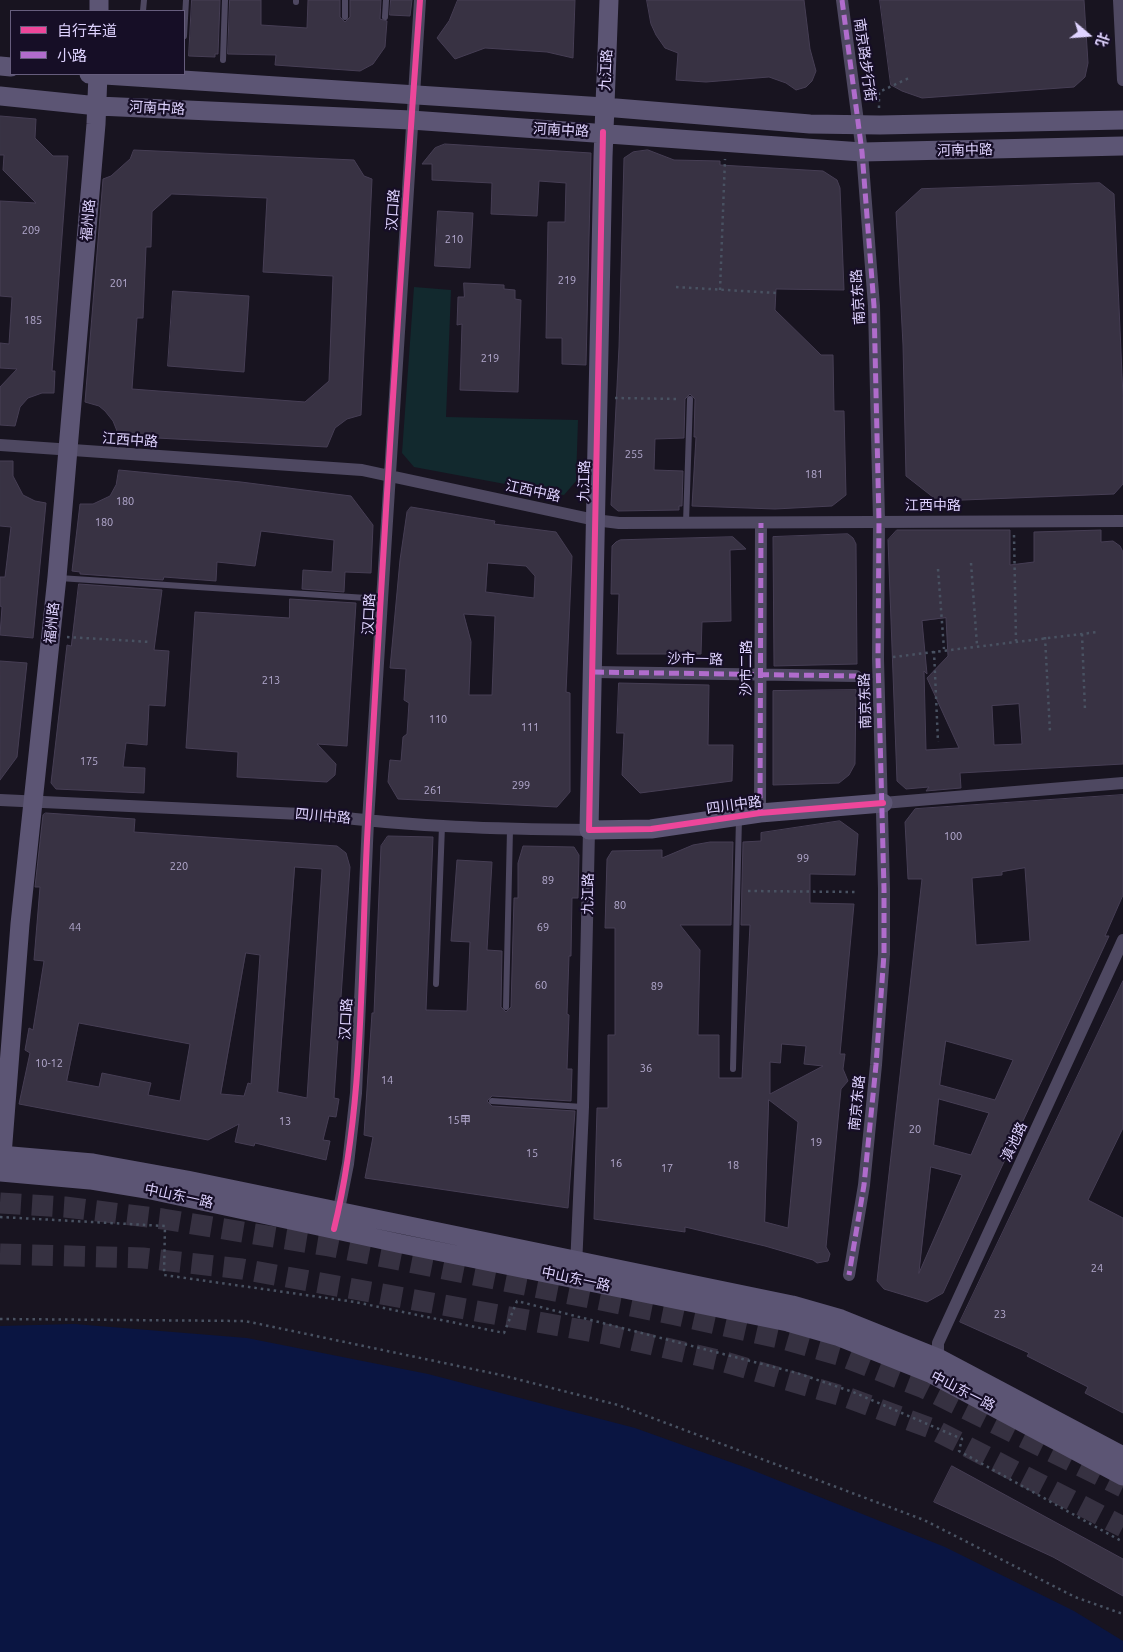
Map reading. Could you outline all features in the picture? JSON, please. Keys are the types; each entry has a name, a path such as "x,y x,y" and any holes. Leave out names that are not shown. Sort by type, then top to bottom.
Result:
{"main road":[{"name":"九江路","path":"589,830 594,672 595,520 604,107 609,0"},
{"name":"福州路","path":"0,1164 32,802 69,450 98,106 95,75"},
{"name":"河南中路","path":"110,75 604,107 782,122 880,125 1123,120"},
{"name":"河南中路","path":"0,96 98,106 411,120 604,132 862,152 1123,146"},
{"name":"四川中路","path":"589,830 652,829 760,813 883,803"},
{"name":"中山东一路","path":"0,1164 336,1220 576,1269 792,1305 880,1333 938,1358 1123,1456"},
{"name":"中山东一路","path":"576,1269 837,1336 932,1374 1123,1476"}],"street":[{"name":"汉口路","path":"336,1220 348,1164 356,1093 368,821 420,0"},
{"name":"南京路步行街","path":"842,0 858,124"},
{"path":"1119,0 1123,80"},
{"name":"南京东路","path":"849,1275 864,1185 877,1055 884,954 883,803 878,659 879,521 874,306 862,152 858,124"},
{"name":"江西中路","path":"0,445 362,470 595,520 619,523 1123,521"},
{"name":"沙市二路","path":"760,523 760,813"},
{"name":"沙市一路","path":"594,672 856,676"},
{"name":"四川中路","path":"883,803 1123,783"},
{"name":"四川中路","path":"0,800 322,815 368,821 442,826 589,830"},
{"name":"九江路","path":"576,1269 583,1107 589,830"},
{"name":"滇池路","path":"938,1358 938,1343 1118,965 1123,940"}],"lane":[{"path":"185,18 186,0"},
{"path":"223,60 225,0"},
{"path":"345,0 345,17"},
{"path":"385,17 386,0"},
{"path":"686,523 690,399"},
{"path":"57,578 382,599"},
{"path":"732,1069 739,891 739,816"},
{"path":"436,984 442,826"},
{"path":"506,1007 510,829"},
{"path":"492,1101 583,1107"}],"path":[{"path":"880,125 879,92 909,78"},
{"path":"720,290 725,142"},
{"path":"676,287 776,293"},
{"path":"599,398 690,399"},
{"path":"1014,520 1016,641"},
{"path":"971,563 977,645"},
{"path":"938,569 944,649"},
{"path":"893,657 944,649 1098,632"},
{"path":"1082,634 1085,710"},
{"path":"50,636 151,642"},
{"path":"1045,637 1050,732"},
{"path":"934,651 938,742"},
{"path":"739,891 855,892"},
{"path":"0,1217 165,1226 164,1275 356,1302 504,1333 517,1301 797,1374 862,1395 962,1439 959,1451 1123,1542"},
{"path":"0,1319 246,1321 501,1375 609,1402 924,1520 1075,1597 1123,1614"}],"green space":[{"path":"414,287 451,290 446,417 578,420 576,481 564,495 414,467 402,453"}],"shaded area":[{"path":"74,1324 247,1338 428,1374 635,1428 747,1468 945,1547 1074,1611 1123,1641 1123,1652 0,1652 0,1326"}],"building":[{"path":"192,0 220,0 218,54 215,54 215,57 189,56"},
{"path":"230,0 261,0 261,25 307,28 308,0 340,0 340,17 345,22 350,17 350,0 381,0 380,19 387,21 385,47 373,64 360,71 275,65 276,55 228,54"},
{"path":"391,0 412,0 410,16 390,15"},
{"path":"458,0 575,0 573,58 547,52 485,48 455,59 437,38 449,21"},
{"path":"647,0 804,0 810,49 816,71 812,81 806,87 796,90 786,83 769,77 706,82 676,80 678,53 665,48 656,35 651,24"},
{"path":"880,0 1084,0 1088,63 1085,77 1074,87 922,98 902,91 891,85"},
{"path":"0,116 36,119 35,138 53,156 68,156 52,371 55,371 54,393 42,393 28,398 20,407 15,426 0,425 0,387 17,369 0,368 0,343 9,344 12,297 0,296 0,201 36,203 3,170 4,155 0,155"},
{"path":"445,144 591,153 586,365 562,364 562,338 546,338 548,222 565,222 566,183 539,181 537,216 491,214 492,183 432,180 432,164 422,164 435,148"},
{"path":"134,150 354,160 364,176 372,179 361,415 347,419 335,428 327,447 119,436 113,421 105,411 99,406 85,402 103,179 111,176 130,159","holes":["172,194 267,198 263,272 333,276 329,381 305,402 132,389 137,318 143,318 146,247 151,247 152,212"]},
{"path":"648,150 674,160 720,161 720,165 823,171 837,180 840,188 844,290 776,289 775,310 821,355 833,355 834,411 844,411 846,495 832,506 775,509 692,506 696,437 694,437 695,399 690,394 685,399 684,438 655,439 654,470 683,471 682,506 679,506 679,510 618,511 611,505 619,347 624,158 633,152"},
{"path":"1100,183 1114,194 1123,397 1123,484 1114,494 938,501 906,476 903,345 896,212 921,189"},
{"path":"438,211 473,213 470,268 435,266"},
{"path":"464,283 504,285 504,289 515,290 515,299 521,300 518,392 460,390 462,324 457,325 458,297 464,297"},
{"path":"173,291 249,296 244,372 168,366"},
{"path":"0,461 13,461 13,476 23,495 35,501 46,503 33,638 0,635 2,607 0,606 0,577 5,577 11,527 0,526"},
{"path":"119,470 241,482 351,496 373,525 371,573 345,572 344,592 302,589 303,570 332,572 334,540 261,531 255,566 217,562 216,581 164,577 163,580 80,574 80,572 72,571 80,504 93,504 110,496 116,485"},
{"path":"411,507 495,521 494,524 556,532 572,556 566,692 570,693 570,792 557,807 398,799 388,782 390,760 401,761 403,737 407,734 409,703 404,700 406,669 390,668 400,560 407,512","holes":["488,563 526,566 535,576 534,598 486,592","464,614 495,616 492,695 469,695 471,642"]},
{"path":"897,530 1010,530 1010,565 1034,562 1034,532 1101,530 1101,542 1113,541 1120,546 1123,552 1123,764 960,773 961,788 926,791 929,787 906,789 897,781 888,540","holes":["946,618 948,656 927,678 959,748 926,750 924,671 927,674 922,621","1019,704 1022,744 994,745 992,706"]},
{"path":"848,534 856,544 857,664 774,666 773,537"},
{"path":"733,537 746,549 730,550 731,621 702,622 701,654 617,654 619,594 611,594 612,546 620,540"},
{"path":"79,584 162,590 154,650 169,651 165,706 149,705 147,745 126,743 123,767 145,768 144,793 56,789 51,783 67,645 71,646"},
{"path":"290,599 356,603 347,746 317,744 336,764 335,775 327,782 237,777 238,752 186,748 195,612 289,618"},
{"path":"0,661 27,663 17,757 0,780"},
{"path":"619,683 709,685 708,745 733,745 732,781 640,793 622,775 624,733 617,733"},
{"path":"856,690 855,764 849,775 839,783 773,785 773,691"},
{"path":"1123,795 1123,895 1105,936 1109,936 943,1293 927,1302 884,1289 877,1281 922,879 908,879 905,822 915,809","holes":["1025,868 1030,941 976,945 972,878 1002,875 1002,872","946,1041 1013,1060 995,1100 940,1085","939,1099 989,1113 971,1155 934,1145","931,1167 962,1175 919,1273"]},
{"path":"46,813 135,819 134,832 337,846 346,853 350,867 334,1098 339,1099 336,1117 329,1116 323,1140 330,1141 326,1160 255,1143 254,1146 235,1142 239,1124 208,1140 19,1104 30,1053 25,1050 29,1028 33,1030 44,961 34,960 40,887 35,887 43,815","holes":["295,867 322,869 307,1098 278,1092","246,953 260,955 251,1084 248,1083 244,1096 221,1094","79,1023 190,1044 180,1101 148,1095 151,1083 102,1073 99,1087 67,1081"]},
{"path":"840,821 858,834 855,875 810,874 810,903 854,904 840,1054 845,1054 843,1069 848,1081 841,1089 826,1247 830,1254 828,1261 817,1263 813,1260 765,1246 685,1227 685,1232 594,1219 597,1108 608,1108 608,1035 615,1035 615,928 605,928 607,859 612,851 662,850 662,858 693,845 710,842 733,842 731,925 680,925 700,950 698,1035 719,1035 719,1078 742,1078 750,925 741,925 743,842 761,841 761,833","holes":["782,1044 806,1046 804,1064 823,1066 770,1094 770,1062 780,1063","769,1100 798,1122 788,1228 765,1222"]},
{"path":"388,836 433,837 426,1010 467,1011 470,942 451,941 457,860 492,862 487,950 502,951 501,1007 506,1012 511,1007 514,898 518,898 518,863 523,846 574,847 579,855 578,898 572,898 567,1014 569,1015 567,1069 572,1069 571,1101 492,1096 487,1101 492,1106 575,1111 568,1208 365,1178 373,1137 364,1135 372,1013 374,1013 381,846"},
{"path":"1123,981 1123,1128 1088,1200 1123,1218 1123,1413 1085,1393 1088,1387 1027,1356 1029,1353 960,1322"},
{"path":"952,1466 1123,1559 1123,1596 1053,1557 934,1502"}],"tunnel":[{"path":"0,1203 65,1207 163,1219 329,1246 676,1315 783,1339 839,1355 924,1388 1123,1487"},
{"path":"0,1254 143,1258 242,1269 605,1334 718,1360 849,1398 933,1429 1123,1527"}],"marked path":[{"path":"842,0 862,152 874,306 879,521 878,659 884,889 884,954 876,1065 864,1185 849,1275"},
{"path":"760,813 761,523"},
{"path":"594,672 856,676"}],"cycle path":[{"path":"334,1229 352,1129 357,1078 368,822 380,616 420,0"},
{"path":"603,132 589,830 651,829 760,813 883,803"}]}
